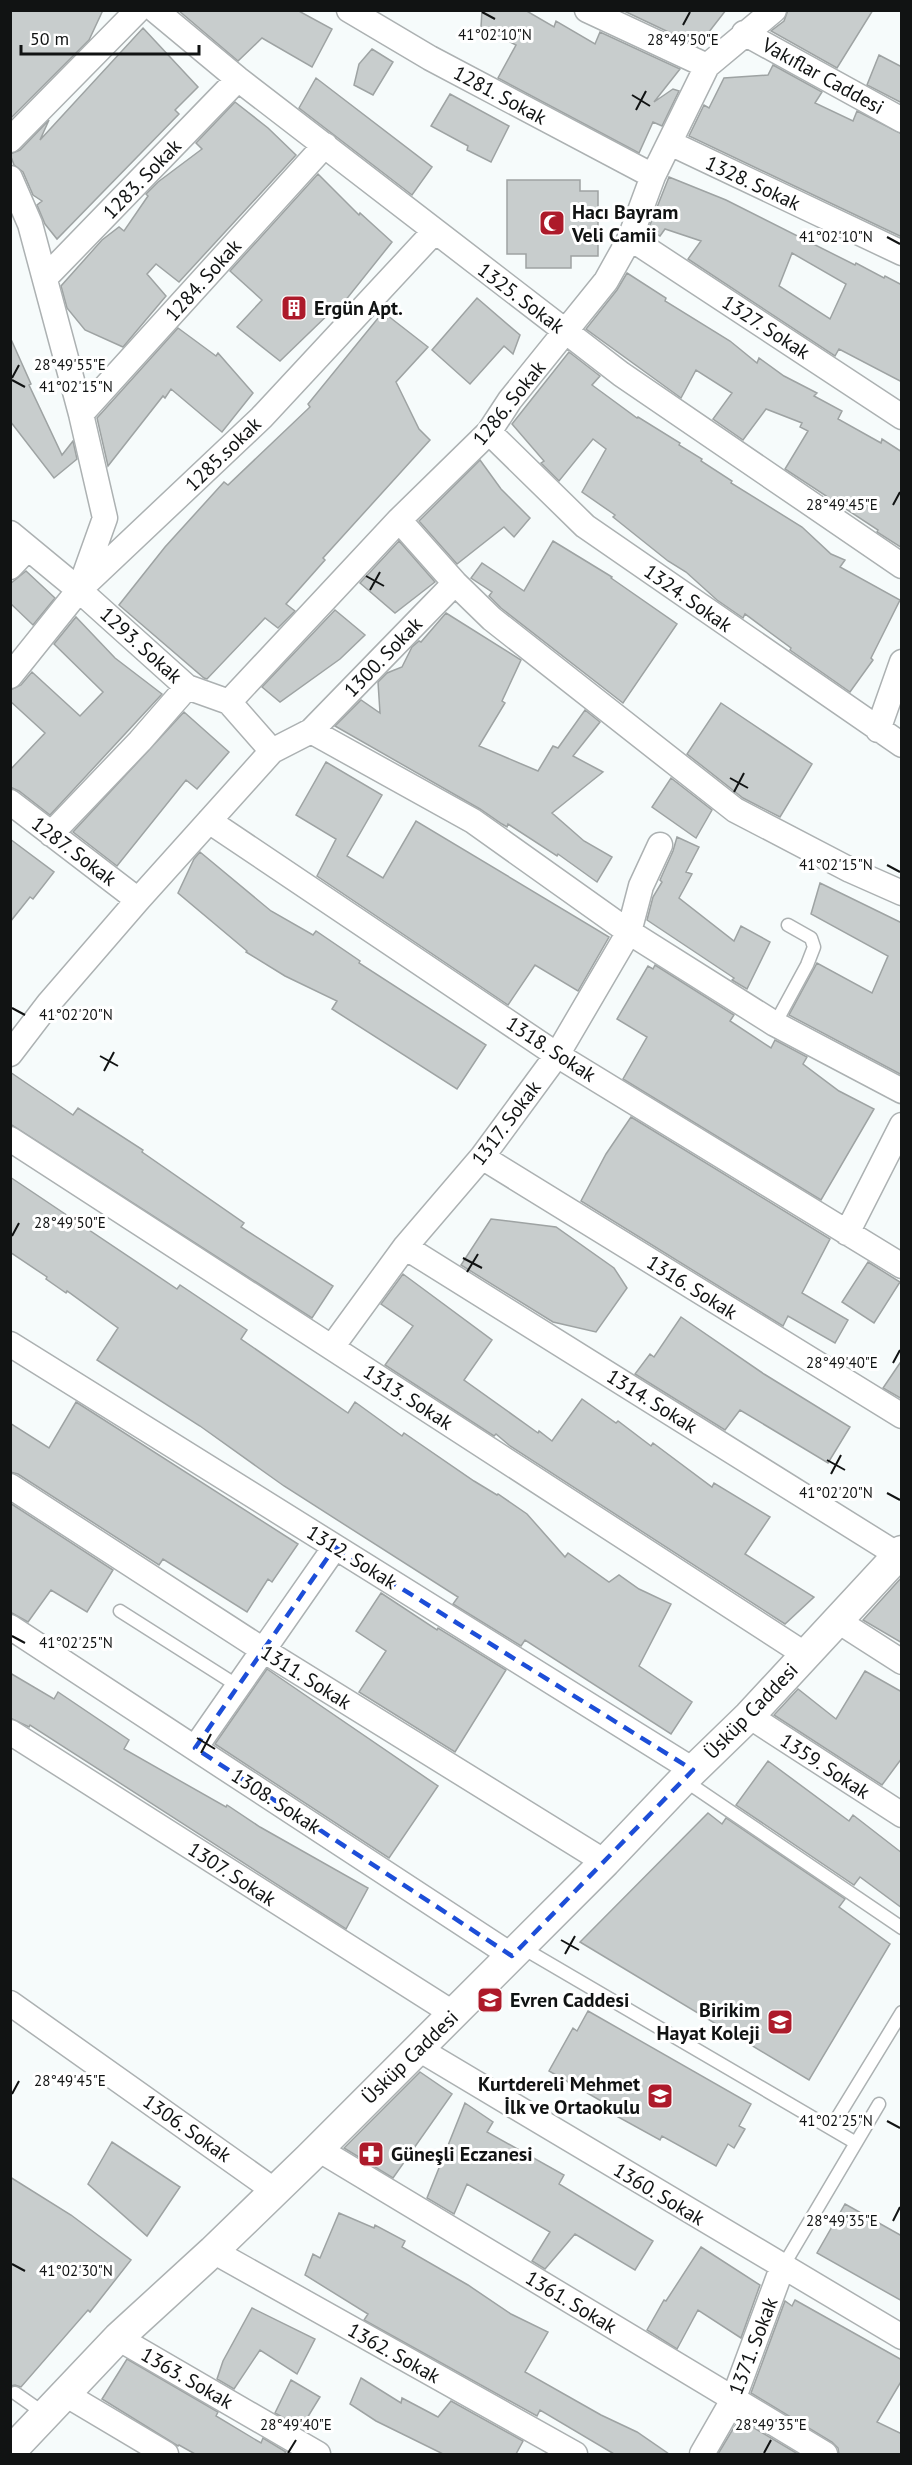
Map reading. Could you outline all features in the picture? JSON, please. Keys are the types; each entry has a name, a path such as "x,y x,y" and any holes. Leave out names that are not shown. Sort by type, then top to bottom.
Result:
{"street":[{"path":"10,140 138,10"},
{"name":"1325. Sokak","path":"155,10 238,79 621,374 902,566"},
{"name":"1281. Sokak","path":"349,10 430,58 653,176"},
{"path":"587,10 707,66"},
{"name":"1286. Sokak","path":"230,702 399,520 489,432 510,400 606,282 630,238 653,176 707,66 774,10"},
{"name":"Vakıflar Caddesi","path":"744,33 902,120"},
{"name":"1283. Sokak","path":"45,278 238,79"},
{"name":"1328. Sokak","path":"670,143 902,253"},
{"name":"1284. Sokak","path":"81,414 325,145"},
{"path":"10,178 30,224 81,414 105,518 79,590"},
{"name":"1285.sokak","path":"10,676 79,590 261,418 434,232"},
{"name":"1327. Sokak","path":"630,238 902,417"},
{"name":"1324. Sokak","path":"489,432 585,526 902,745"},
{"path":"399,520 455,583 492,619 735,810 850,870 902,893"},
{"path":"10,567 19,541"},
{"name":"1293. Sokak","path":"19,541 79,590 187,687 230,702"},
{"name":"1300. Sokak","path":"272,751 311,731 455,583"},
{"path":"878,730 902,662"},
{"path":"51,834 140,741 187,687"},
{"path":"10,1054 49,1004 138,900 272,751 230,702"},
{"path":"311,731 473,821 629,932 775,1023 902,1091"},
{"name":"1287. Sokak","path":"10,802 138,900"},
{"name":"1318. Sokak","path":"209,821 557,1054 902,1266"},
{"name":"1317. Sokak","path":"332,1347 405,1247 482,1157 557,1054 629,932 641,886 660,845"},
{"path":"847,1233 902,1125"},
{"name":"1313. Sokak","path":"10,1138 806,1655"},
{"name":"1316. Sokak","path":"482,1157 902,1416"},
{"name":"1314. Sokak","path":"405,1247 900,1553"},
{"name":"1312. Sokak","path":"10,1344 335,1547 688,1775"},
{"name":"1311. Sokak","path":"10,1486 263,1650 605,1862"},
{"path":"195,1748 335,1547"},
{"name":"Üsküp Caddesi","path":"10,2452 118,2338 213,2251 318,2149 605,1862 688,1775 749,1716 900,1553"},
{"path":"838,1621 902,1662"},
{"name":"1308. Sokak","path":"10,1627 195,1748 516,1951"},
{"name":"1359. Sokak","path":"749,1716 902,1815"},
{"name":"1307. Sokak","path":"10,1732 454,2014"},
{"name":"1306. Sokak","path":"10,2003 275,2191"},
{"name":"1360. Sokak","path":"417,2048 782,2268 902,2337"},
{"name":"1361. Sokak","path":"318,2149 825,2454"},
{"name":"1362. Sokak","path":"213,2251 575,2454"},
{"name":"1371. Sokak","path":"702,2454 733,2400 782,2268"},
{"name":"1363. Sokak","path":"118,2338 318,2454"},
{"path":"56,2404 166,2454"}],"lane":[{"path":"775,1023 814,948 811,938 788,925"},
{"path":"120,1611 238,1686"},
{"path":"688,1775 902,1928"},
{"path":"516,1951 856,2143"},
{"path":"831,2128 902,2012"},
{"path":"782,2268 879,2104"},
{"path":"15,2393 56,2404"}],"highlighted area":[{"path":"335,1547 693,1770 512,1956 195,1748"}],"building":[{"path":"10,10 103,10 89,40 10,119"},
{"path":"178,10 297,10 332,29 312,67 262,38 238,61"},
{"path":"482,10 525,10 554,27 556,21 595,44 600,32 680,69 654,102 673,89 679,91 662,126 653,122 639,153 498,78 516,45 481,27"},
{"path":"622,10 726,10 698,46"},
{"path":"788,10 873,10 837,68 771,31 784,21"},
{"path":"143,28 198,87 175,110 179,114 57,239 45,224 37,205 42,201 33,195 23,172 14,165 10,154 20,150 49,120 40,140"},
{"path":"372,49 393,62 373,95 354,85 359,64"},
{"path":"879,55 902,67 902,103 867,85"},
{"path":"773,65 822,92 815,103 853,121 857,111 902,134 902,237 689,136 704,105 709,108 724,78 768,75"},
{"path":"316,78 432,167 412,195 299,108"},
{"path":"450,94 509,126 491,162 467,150 468,146 431,126"},
{"path":"235,102 268,128 296,155 179,282 156,264 147,274 166,296 123,347 85,330 67,308 61,286 102,240 119,227 124,231 148,196 146,194 158,182 202,149 196,143"},
{"path":"318,174 359,215 360,213 392,242 341,306 339,304 280,361 237,327 262,300 230,271"},
{"path":"669,177 726,200 855,265 856,263 902,285 902,382 839,349 835,356 688,259 701,241 665,229 660,236 648,230","holes":["792,253 846,284 830,319 779,286"]},
{"name":"Hacı Bayram Veli Camii","path":"507,180 580,180 580,191 598,191 598,256 571,256 571,268 526,268 526,254 507,254"},
{"path":"627,273 666,298 665,301 730,341 757,363 759,358 784,376 817,393 814,396 842,411 838,419 881,443 882,439 902,452 902,548 785,469 808,431 800,427 802,423 766,409 743,440 713,419 732,393 696,370 681,398 586,329 617,290"},
{"path":"477,298 520,335 513,354 504,346 470,384 432,350"},
{"path":"383,312 428,347 396,382 419,429 430,440 323,558 325,560 286,604 295,611 278,628 265,618 207,679 204,678 119,605 165,547 224,482 228,485 310,407 308,404"},
{"path":"178,328 216,356 218,353 253,393 222,432 171,389 108,466 97,418"},
{"path":"10,337 31,384 29,385 62,455 73,441 77,459 54,478 10,421"},
{"path":"569,352 600,376 592,385 637,418 680,443 679,445 732,481 731,483 802,527 831,554 845,560 840,567 900,600 871,658 873,660 850,692 790,650 791,648 745,614 743,618 717,600 686,572 668,561 613,517 615,515 582,492 606,449 593,439 559,481 541,463 544,461 512,424"},
{"path":"480,460 501,489 530,518 514,537 504,527 457,564 419,521"},
{"path":"399,541 435,582 395,613 360,583"},
{"path":"553,541 612,577 677,624 623,703 501,608 489,596 492,592 471,578 482,563 524,591"},
{"path":"26,571 55,598 33,625 10,603 10,584"},
{"path":"335,610 365,635 340,659 280,702 262,687"},
{"path":"446,613 521,660 502,701 505,703 479,746 538,771 553,746 558,748 585,710 600,722 573,756 603,772 552,813 584,841 612,857 597,882 558,854 557,856 508,824 507,827 480,809 335,726 361,700 380,713 378,682 387,673 402,667 412,647 419,641 421,642"},
{"path":"76,617 115,658 162,694 50,815 19,791 10,787 10,770 45,733 10,701 10,690 21,685 32,672 80,716 103,692 54,644"},
{"path":"721,703 812,764 780,817 743,798 687,754"},
{"path":"184,712 229,752 197,789 186,780 117,866 73,832"},
{"path":"326,762 382,795 347,856 383,878 416,821 609,937 578,991 535,965 508,1005 317,876 336,839 296,815"},
{"path":"671,778 712,810 696,838 652,807"},
{"path":"677,837 699,847 686,872 692,874 679,898 734,941 741,926 770,942 747,989 647,920 653,897 662,882 660,880"},
{"path":"10,839 54,872 33,899 30,897 10,922"},
{"path":"200,852 271,911 313,935 316,931 360,961 359,963 486,1045 457,1089 332,1009 337,1001 285,976 246,952 178,893 194,859"},
{"path":"820,883 902,923 902,1075 789,1015 817,963 872,993 888,956 811,914"},
{"path":"655,965 734,1015 730,1021 771,1048 775,1040 807,1057 803,1064 839,1091 874,1109 821,1200 623,1079 647,1037 617,1019 648,966 653,969"},
{"path":"10,1072 73,1115 78,1108 143,1150 142,1152 244,1223 241,1227 333,1286 312,1318 10,1124"},
{"path":"631,1117 830,1239 802,1293 848,1320 835,1343 788,1316 783,1326 581,1201 606,1154"},
{"path":"10,1177 177,1289 180,1285 247,1330 241,1339 348,1413 355,1402 402,1436 404,1433 474,1481 498,1494 527,1514 565,1557 568,1553 609,1582 619,1575 639,1589 671,1604 639,1666 692,1702 671,1734 525,1640 521,1646 453,1604 458,1597 284,1486 200,1426 97,1360 118,1328 10,1252"},
{"path":"491,1219 556,1227 614,1268 627,1288 596,1332 553,1322 461,1265"},
{"path":"868,1262 900,1282 874,1323 842,1302"},
{"path":"403,1274 492,1340 464,1380 552,1441 582,1399 616,1423 618,1421 651,1446 653,1443 712,1487 714,1483 770,1517 745,1554 814,1597 785,1624 510,1446 496,1434 494,1436 385,1365 413,1326 381,1304"},
{"path":"681,1317 764,1374 850,1427 828,1463 740,1410 725,1430 635,1374 650,1354 654,1357"},
{"path":"902,1360 902,1399 883,1388"},
{"path":"76,1402 298,1544 272,1582 268,1579 247,1612 163,1559 159,1565 18,1474 10,1472 10,1423 49,1448"},
{"path":"10,1503 113,1570 87,1612 51,1590 28,1622 10,1612"},
{"path":"902,1577 902,1643 863,1620"},
{"path":"381,1593 437,1630 438,1628 506,1670 455,1752 359,1692 386,1651 356,1631"},
{"path":"267,1669 438,1786 389,1858 215,1744"},
{"path":"865,1671 902,1692 902,1758 882,1785 774,1715 798,1689 836,1719"},
{"path":"10,1673 54,1699 58,1692 129,1740 124,1749 226,1807 227,1805 260,1827 368,1888 346,1929 30,1725 29,1727 10,1718"},
{"path":"768,1761 849,1821 853,1815 902,1853 902,1908 860,1877 854,1885 736,1805"},
{"name":"Birikim Hayat Koleji","path":"708,1813 722,1824 726,1818 845,1899 839,1907 890,1944 809,2080 580,1942"},
{"path":"588,2011 751,2104 739,2126 745,2129 734,2148 728,2144 716,2166 662,2136 660,2140 600,2107 603,2102 549,2071 573,2028 577,2031"},
{"path":"420,2072 452,2094 393,2178 344,2148"},
{"path":"465,2103 493,2122 487,2132 564,2175 559,2184 653,2241 635,2270 575,2234 545,2269 532,2261 550,2232 467,2184 454,2214 427,2198"},
{"path":"112,2142 180,2187 147,2236 88,2184"},
{"path":"10,2177 71,2215 131,2260 90,2312 88,2310 21,2387 10,2386"},
{"path":"845,2204 902,2236 902,2301 817,2253"},
{"path":"339,2213 374,2228 375,2225 405,2241 402,2247 468,2285 511,2314 548,2332 525,2372 601,2415 637,2432 669,2454 614,2454 540,2410 537,2416 364,2320 368,2314 305,2275 313,2254 320,2258"},
{"path":"701,2247 760,2285 741,2338 698,2310 677,2349 647,2330 664,2300 666,2301"},
{"path":"795,2300 902,2360 902,2380 877,2422 902,2434 902,2454 839,2454 838,2448 832,2442 751,2393 785,2301 792,2306"},
{"path":"252,2308 315,2339 297,2374 260,2350 234,2389 217,2379 223,2361"},
{"path":"127,2359 218,2412 216,2416 261,2443 263,2438 286,2452 284,2454 195,2454 178,2446 102,2399"},
{"path":"361,2378 401,2403 402,2398 438,2417 451,2401 523,2441 516,2454 443,2454 376,2421 350,2404"},
{"path":"291,2380 320,2397 301,2428 275,2413"},
{"path":"739,2419 798,2454 718,2454"}],"place":[{"name":"Hacı Bayram Veli Camii","path":"552,223"},
{"name":"Ergün Apt.","path":"294,308"},
{"name":"Evren Caddesi","path":"490,2000"},
{"name":"Birikim Hayat Koleji","path":"780,2022"},
{"name":"Kurtdereli Mehmet İlk ve Ortaokulu","path":"660,2096"},
{"name":"Güneşli Eczanesi","path":"371,2154"}]}
